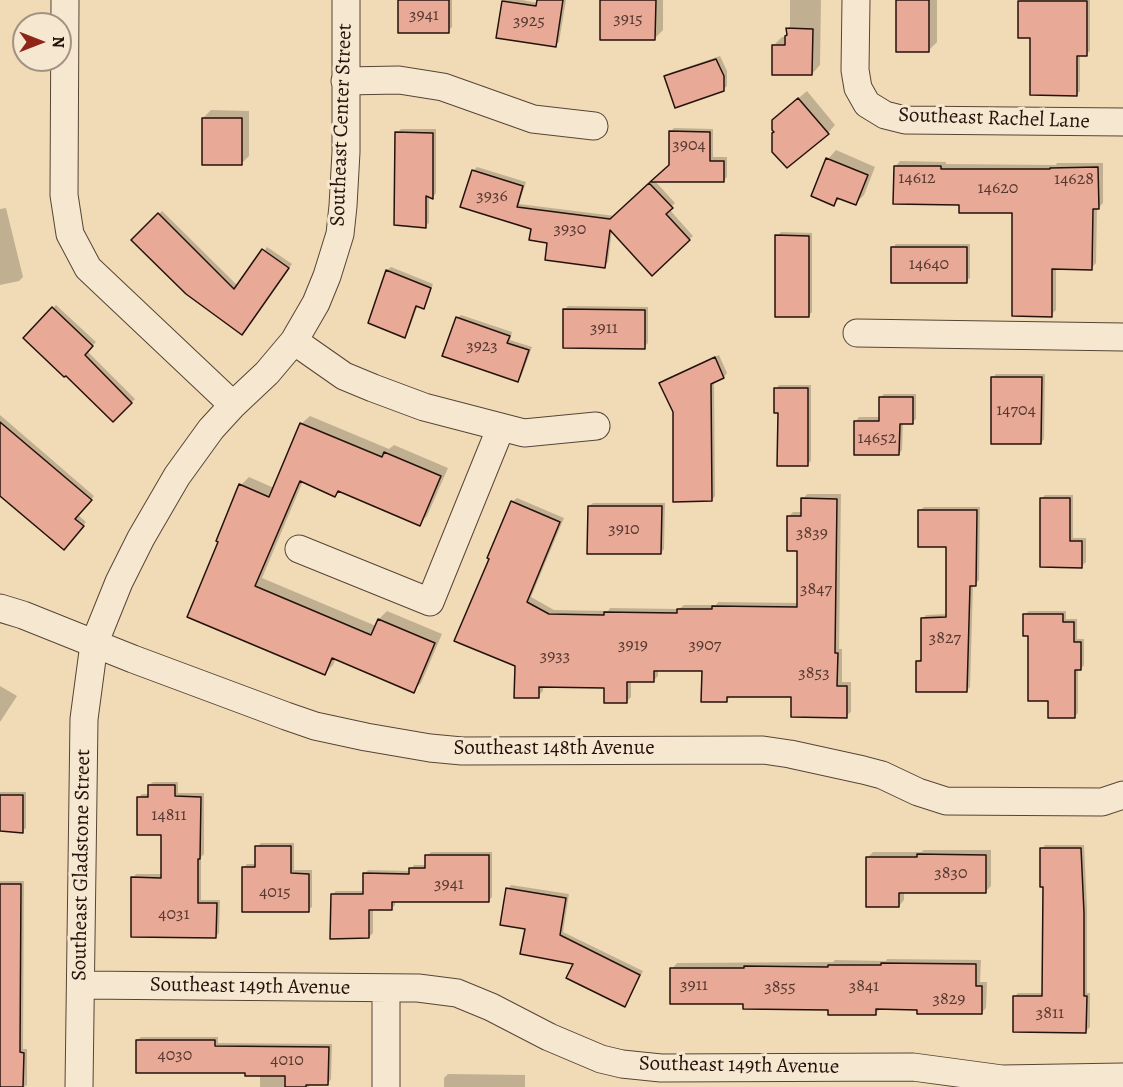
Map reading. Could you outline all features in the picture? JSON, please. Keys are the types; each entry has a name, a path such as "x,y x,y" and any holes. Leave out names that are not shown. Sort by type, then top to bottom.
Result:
{"street":[{"path":"65,0 64,195 70,234 88,268 233,405"},
{"name":"Southeast Center Street","path":"94,644 119,582 141,538 177,476 211,429 267,373 294,341 316,303 327,276 340,234 343,206 346,152 346,0"},
{"name":"Southeast Rachel Lane","path":"856,0 855,70 858,88 867,104 885,115 905,120 1123,122"},
{"path":"345,81 399,80 443,87 533,119 594,126"},
{"path":"857,333 1123,337"},
{"path":"294,341 344,376 424,407 524,433 596,426"},
{"path":"299,549 430,602 501,427"},
{"name":"Southeast 148th Avenue","path":"0,608 23,615 132,660 315,726 430,748 462,751 763,750 790,753 882,775 924,795 946,801 1102,802 1123,795"},
{"name":"Southeast Gladstone Street","path":"80,1087 84,719 94,644"},
{"name":"Southeast 149th Avenue","path":"81,985 418,988 457,993 601,1059 661,1077 913,1067 1002,1079 1123,1077"},
{"path":"386,988 386,1087"}],"building":[{"path":"398,0 449,0 449,33 398,33"},
{"path":"537,0 563,0 556,47 496,38 502,1 536,6"},
{"path":"600,0 656,0 655,40 600,40"},
{"path":"896,0 929,0 929,52 896,52"},
{"path":"1018,1 1087,1 1087,56 1077,56 1077,96 1030,95 1030,38 1018,38"},
{"path":"786,28 813,29 812,75 772,75 772,45 785,45"},
{"path":"716,59 724,76 724,91 675,108 664,76"},
{"path":"798,98 829,134 787,168 772,152 772,133 774,132 772,120"},
{"path":"202,118 242,118 242,165 202,165"},
{"path":"669,131 710,132 710,161 724,161 724,182 650,182 669,165"},
{"path":"395,132 433,133 433,199 426,196 426,228 394,225"},
{"path":"826,158 868,175 856,205 837,198 834,206 811,196"},
{"path":"894,166 941,166 941,169 1098,167 1099,209 1093,209 1092,270 1052,269 1052,317 1012,316 1012,213 959,213 959,205 893,204"},
{"path":"472,170 523,186 517,207 610,219 649,183 673,208 666,214 690,240 652,276 610,230 605,268 545,260 547,243 529,240 531,229 460,207"},
{"path":"158,213 234,289 262,249 289,268 242,335 186,294 131,240"},
{"path":"775,235 809,236 809,317 775,317"},
{"path":"891,247 967,247 967,283 891,283"},
{"path":"386,270 431,288 424,309 416,306 405,338 368,323"},
{"path":"52,307 93,346 85,355 132,403 113,422 23,338"},
{"path":"563,309 645,310 645,349 563,348"},
{"path":"456,317 510,336 507,343 529,350 518,382 442,356"},
{"path":"715,357 724,378 711,384 712,501 673,502 673,412 659,383"},
{"path":"991,377 1042,377 1041,444 991,444"},
{"path":"774,388 808,388 808,466 777,466 778,413 774,413"},
{"path":"879,397 913,397 913,424 900,424 899,455 854,455 854,421 879,421"},
{"path":"0,422 92,500 75,519 84,526 64,550 0,496"},
{"path":"300,423 382,457 384,452 441,476 420,526 338,491 335,497 300,481 255,586 371,635 378,619 435,643 414,693 332,658 325,675 187,617 239,484 269,497"},
{"path":"801,498 837,499 835,653 838,653 837,686 847,686 847,718 791,717 791,697 727,697 727,702 701,702 702,671 654,671 654,682 627,682 627,703 604,703 604,688 539,687 539,698 514,698 515,666 454,641 511,501 560,522 527,602 549,614 604,615 604,612 677,613 677,609 712,609 712,606 797,607 797,551 787,551 787,516 801,516"},
{"path":"1040,498 1070,498 1070,541 1082,541 1082,568 1040,567"},
{"path":"588,506 662,506 661,554 587,554"},
{"path":"918,510 977,510 976,586 970,586 967,692 916,692 916,661 921,661 921,618 946,617 946,547 918,547"},
{"path":"1023,614 1063,614 1063,622 1074,622 1074,642 1081,642 1081,670 1075,670 1075,718 1048,718 1048,701 1028,701 1028,636 1023,636"},
{"path":"148,785 175,785 175,796 201,797 198,903 217,903 216,938 131,937 131,877 161,878 161,835 137,835 137,797 148,797"},
{"path":"0,795 23,795 23,833 0,831"},
{"path":"255,846 291,846 291,873 309,874 309,912 242,912 242,867 255,867"},
{"path":"1040,848 1081,848 1084,996 1087,996 1086,1033 1013,1032 1013,996 1042,996 1043,887 1040,887"},
{"path":"917,854 986,855 986,893 899,893 899,907 866,907 866,857 917,857"},
{"path":"425,855 489,855 489,902 392,902 392,910 369,910 369,938 330,939 331,894 363,894 363,873 409,874 409,868 425,868"},
{"path":"0,884 21,884 20,1052 24,1053 23,1087 0,1087"},
{"path":"506,888 566,898 560,935 640,975 625,1007 566,978 573,964 520,954 525,929 500,925"},
{"path":"881,963 976,964 976,986 982,986 982,1014 917,1014 917,1010 876,1009 876,1015 828,1015 828,1010 743,1009 743,1004 670,1004 670,968 828,967 828,965 881,965"},
{"path":"136,1040 215,1040 215,1046 329,1047 328,1085 285,1087 285,1076 245,1076 245,1073 136,1073"}]}
